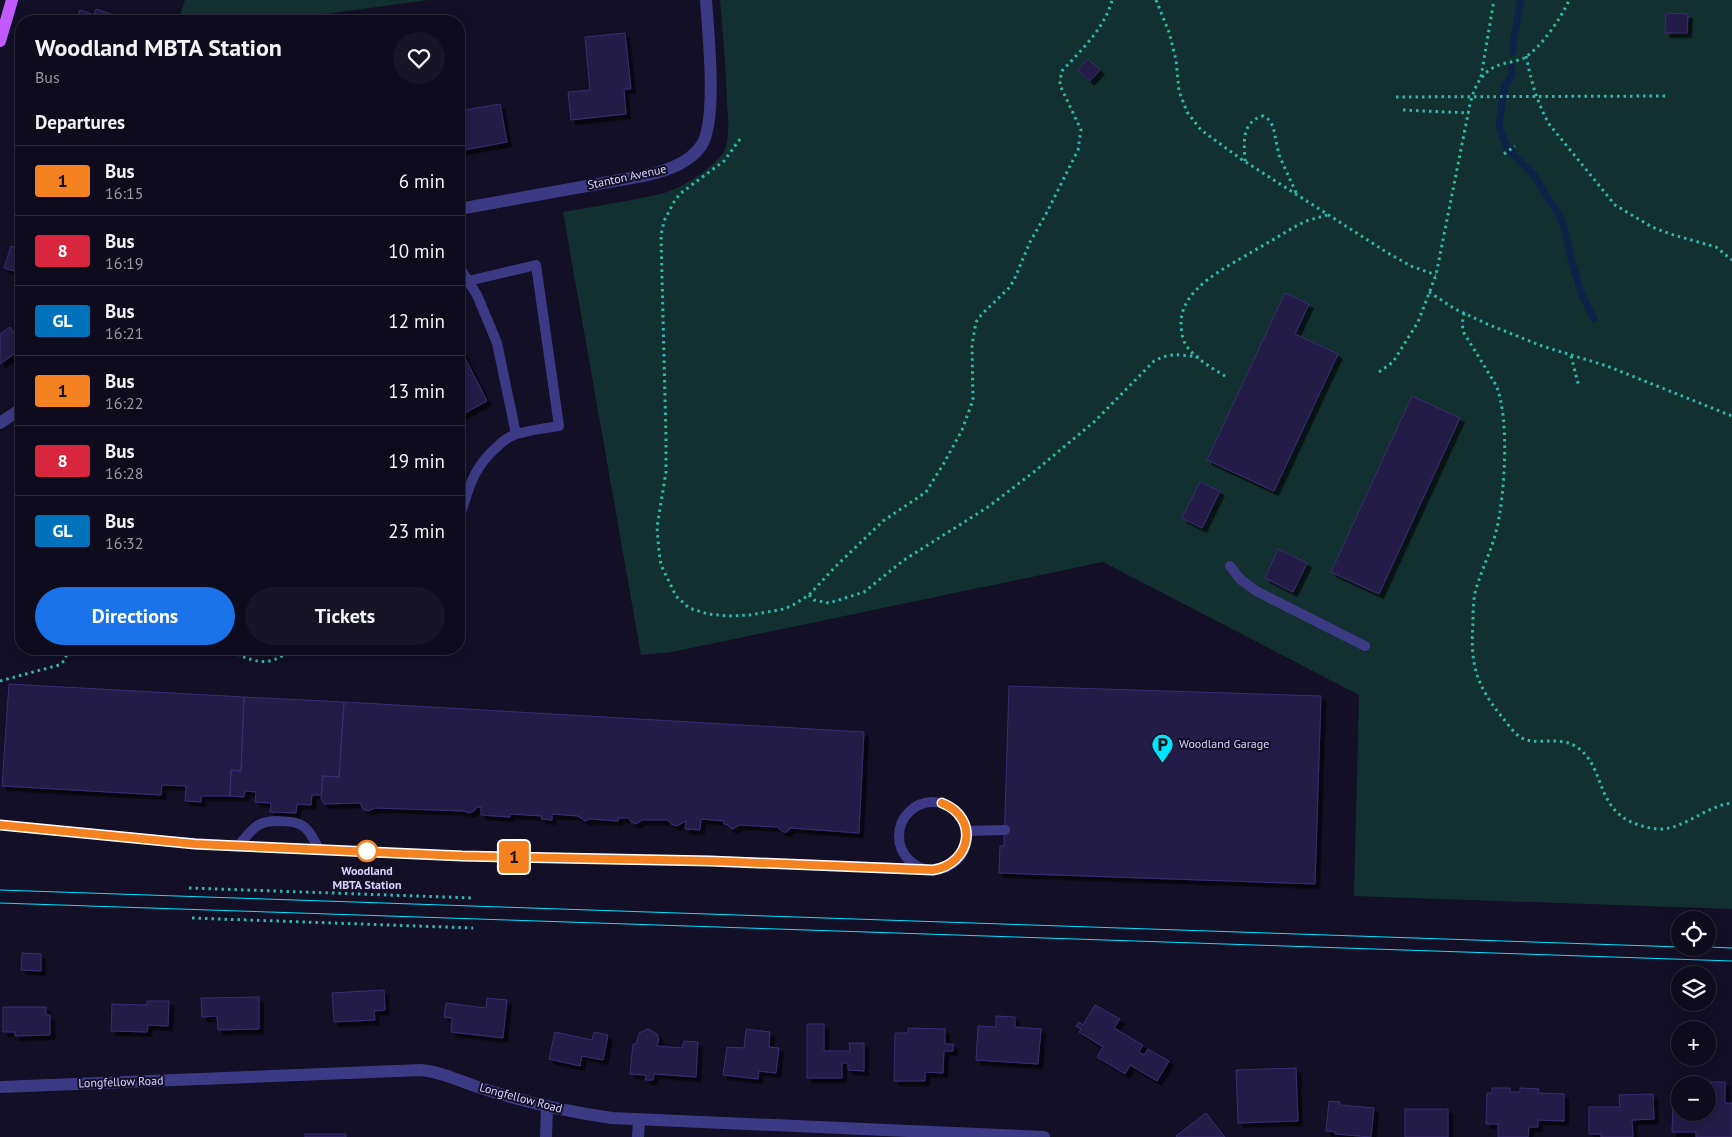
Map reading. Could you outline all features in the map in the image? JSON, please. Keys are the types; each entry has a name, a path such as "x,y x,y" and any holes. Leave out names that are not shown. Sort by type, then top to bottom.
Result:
{"main road":[{"path":"0,41 12,0"}],"street":[{"name":"Stanton Avenue","path":"465,208 648,175 678,165 691,156 705,139 709,119 710,76 706,0"},
{"path":"0,423 15,413"},
{"name":"Longfellow Road","path":"0,1087 408,1070 434,1072 483,1089 548,1107 612,1118 917,1135 1044,1137"},
{"path":"546,1137 548,1107"},
{"path":"638,1137 639,1120"}],"lane":[{"path":"465,500 472,478 482,460 504,440 516,434 559,426 536,265 468,281"},
{"path":"465,276 477,295 497,343 516,434"},
{"path":"1230,566 1240,579 1256,591 1365,646"},
{"path":"0,824 195,844 462,856 926,869 944,868 954,862 965,844 966,831 961,817 957,812 942,803 925,803 909,811 902,821 900,828 900,845 905,856 910,861 926,869"},
{"path":"238,846 261,823 272,821 292,822 302,825 309,832 319,849"},
{"path":"966,831 1004,830"}],"path":[{"path":"740,139 724,161 674,200 664,221 661,236 666,472 657,527 659,552 665,576 676,596 689,608 708,614 735,616 780,610 793,605 809,594 883,521 926,492 939,473 962,430 973,400 972,345 976,322 1009,288 1014,280 1030,242 1078,150 1081,130 1060,85 1062,71 1098,29 1110,10 1112,0"},
{"path":"1156,0 1170,32 1176,60 1179,91 1187,112 1202,130 1245,162 1328,215 1411,266 1436,275"},
{"path":"1379,372 1393,362 1418,322 1436,275 1473,94 1481,77 1494,0"},
{"path":"1481,77 1492,68 1526,56 1541,43 1569,0"},
{"path":"1526,56 1532,83 1541,109 1549,124 1615,205 1652,227 1716,247 1732,260"},
{"path":"1396,97 1668,96"},
{"path":"1403,110 1469,113"},
{"path":"1245,162 1245,132 1253,121 1263,116 1273,126 1279,155 1298,195"},
{"path":"1504,154 1515,146"},
{"path":"1225,376 1207,365 1186,345 1181,330 1181,316 1188,301 1204,282 1296,226 1328,215"},
{"path":"1430,292 1464,314 1487,324 1542,346 1607,366 1732,416"},
{"path":"1464,314 1462,324 1464,333 1500,394 1505,449 1498,522 1474,600 1473,660 1484,693 1519,736 1535,742 1554,740 1564,742 1582,752 1596,773 1607,800 1624,819 1642,826 1662,829 1683,822 1710,808 1732,802"},
{"path":"809,594 814,600 829,603 864,592 904,560 988,507 1035,471 1095,421 1154,361 1165,355 1175,354 1199,357"},
{"path":"1571,355 1579,387"},
{"path":"0,681 58,665 64,661 66,655"},
{"path":"240,655 266,662 278,659 284,655"},
{"path":"189,888 474,898"},
{"path":"192,918 473,928"}],"green space":[{"path":"185,0 428,0 325,15 180,15"},
{"path":"720,0 1732,0 1732,909 1354,896 1359,695 1103,562 672,652 641,655 563,212 664,193 699,176 721,156 727,144 728,126"}],"building":[{"path":"96,9 114,15 94,15"},
{"path":"80,10 94,15 78,15"},
{"path":"1666,13 1688,14 1687,33 1665,33"},
{"path":"625,33 631,89 624,89 626,114 571,120 568,92 590,90 585,37"},
{"path":"1088,59 1100,70 1090,81 1078,70"},
{"path":"500,104 507,142 465,150 465,110"},
{"path":"11,246 15,247 15,271 4,268"},
{"path":"1285,293 1309,304 1295,334 1338,354 1274,491 1207,460"},
{"path":"10,327 15,335 15,353 0,364 0,334"},
{"path":"465,358 487,401 465,413"},
{"path":"1412,396 1460,418 1379,594 1331,572"},
{"path":"1200,482 1220,491 1202,528 1182,518"},
{"path":"1278,549 1307,563 1293,592 1265,578"},
{"path":"9,684 244,697 241,771 231,770 230,796 201,796 201,802 185,801 186,786 162,785 161,795 2,786"},
{"name":"Woodland Garage","path":"1009,686 1321,696 1315,884 999,873 1000,846 1004,846"},
{"path":"244,697 344,702 339,777 323,776 321,795 312,795 311,805 297,804 296,813 270,812 271,803 255,802 256,792 245,791 244,797 230,796 231,770 241,771"},
{"path":"344,702 864,732 859,833 790,828 787,832 783,832 777,827 739,825 733,829 724,824 724,821 701,819 700,830 685,829 686,821 677,826 671,824 668,820 642,820 636,824 631,822 629,818 618,818 618,821 590,819 585,821 578,816 552,814 552,820 541,819 542,816 510,814 510,817 481,815 481,807 477,807 469,813 464,811 375,808 368,811 363,809 360,803 324,804 321,799 323,776 339,777"},
{"path":"22,953 41,954 41,971 21,970"},
{"path":"384,990 385,1010 374,1011 375,1020 334,1022 332,993"},
{"path":"259,997 259,1029 218,1030 217,1016 202,1017 201,998"},
{"path":"487,998 507,1000 503,1038 451,1032 452,1018 444,1017 446,1003 486,1008"},
{"path":"147,1001 169,1001 168,1026 148,1025 147,1032 111,1031 112,1004 147,1005"},
{"path":"1095,1005 1120,1019 1114,1028 1143,1045 1139,1052 1144,1055 1148,1049 1169,1061 1157,1081 1130,1065 1125,1074 1097,1057 1103,1047 1079,1032 1081,1029 1076,1026 1079,1022 1083,1025"},
{"path":"3,1007 46,1007 46,1015 50,1015 50,1035 15,1036 15,1032 3,1032"},
{"path":"996,1016 1015,1017 1015,1027 1041,1029 1038,1064 976,1060 978,1026 996,1027"},
{"path":"807,1024 824,1024 824,1051 850,1051 849,1043 864,1043 864,1071 848,1070 848,1063 842,1063 842,1078 807,1078"},
{"path":"908,1028 945,1029 945,1044 953,1044 953,1051 944,1051 943,1073 925,1072 925,1081 894,1081 895,1033 908,1033"},
{"path":"648,1029 657,1034 659,1039 657,1046 682,1048 684,1041 698,1042 696,1077 654,1074 653,1080 645,1080 646,1075 630,1074 633,1044 636,1044 639,1033"},
{"path":"746,1029 770,1032 769,1047 779,1048 776,1073 759,1071 758,1079 723,1075 727,1047 744,1048"},
{"path":"555,1032 592,1040 594,1032 608,1035 603,1060 582,1056 580,1066 549,1059"},
{"path":"1296,1068 1298,1121 1238,1123 1236,1070"},
{"path":"1716,1082 1725,1082 1725,1103 1732,1103 1732,1137 1696,1137 1696,1132 1672,1132 1672,1121 1716,1121"},
{"path":"1492,1088 1510,1088 1510,1092 1520,1092 1520,1088 1539,1089 1538,1093 1564,1094 1564,1121 1538,1120 1538,1127 1529,1127 1528,1137 1498,1137 1498,1124 1486,1124 1487,1093 1492,1093"},
{"path":"1653,1094 1654,1119 1632,1120 1633,1137 1601,1137 1601,1134 1589,1134 1589,1107 1620,1107 1619,1095"},
{"path":"1329,1101 1340,1102 1340,1105 1374,1108 1371,1137 1335,1134 1336,1132 1326,1131"},
{"path":"1405,1109 1448,1109 1448,1137 1405,1137"},
{"path":"1206,1113 1225,1137 1176,1136"},
{"path":"305,1134 346,1134 346,1137 305,1137"}],"waterway":[{"path":"1513,52 1521,0"},
{"path":"1512,67 1512,75 1504,88 1499,126 1506,145 1533,174 1560,217 1566,233 1581,293 1594,319"}],"tram line":[{"path":"0,890 1671,947"},
{"path":"0,903 1732,961"},
{"path":"1716,947 1732,948"}],"bus line":[{"name":"1","path":"0,825 195,844 462,856 710,861 933,870 944,868 954,862 961,853 966,839 966,828 961,817 948,805 942,803"}],"place":[{"name":"Woodland Garage","path":"1163,763"},
{"name":"Woodland MBTA Station","path":"367,851"}]}
